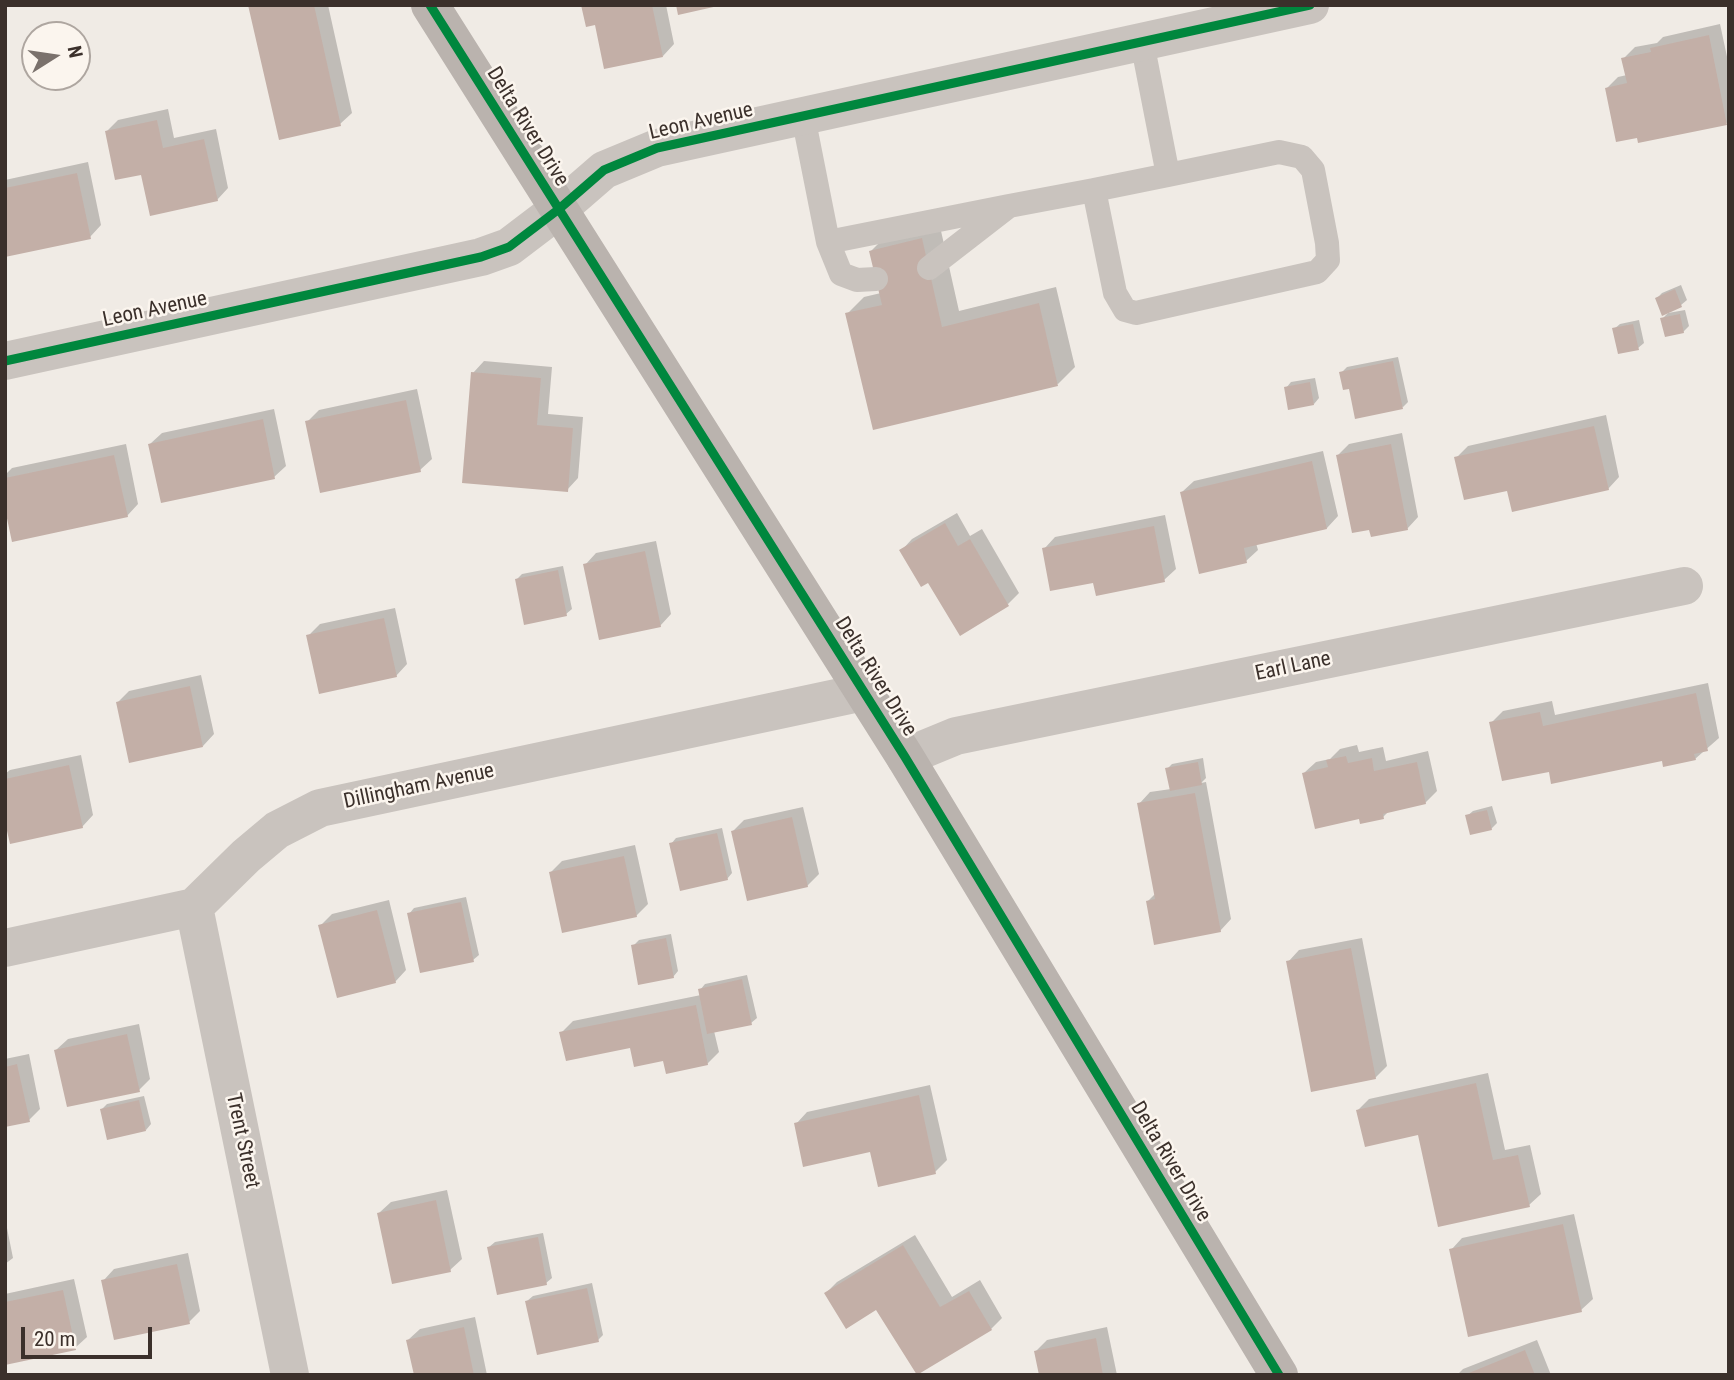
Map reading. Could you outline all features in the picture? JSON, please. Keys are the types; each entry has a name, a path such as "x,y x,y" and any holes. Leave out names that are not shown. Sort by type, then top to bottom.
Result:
{"street":[{"name":"Delta River Drive","path":"430,5 905,757 1279,1375"},
{"name":"Leon Avenue","path":"5,361 481,257 509,247 604,170 657,148 1310,5"},
{"name":"Earl Lane","path":"905,757 956,736 1684,586"},
{"name":"Dillingham Avenue","path":"194,906 277,830 320,808 864,692"},
{"path":"5,948 194,906"},
{"name":"Trent Street","path":"194,906 290,1375"}],"lane":[{"path":"1142,42 1168,175"},
{"path":"803,116 828,242 841,274 857,281 876,279"},
{"path":"828,242 1279,152 1302,157 1312,170 1328,260 1317,272 1136,313 1125,310 1115,293 1094,190"},
{"path":"929,268 1009,206"}],"building":[{"path":"248,5 314,5 341,126 279,140"},
{"path":"581,5 652,5 663,57 604,69 595,25 586,27"},
{"path":"676,5 718,5 718,6 678,15"},
{"path":"1709,35 1727,125 1638,143 1637,138 1616,142 1605,88 1627,83 1621,58 1651,52 1650,48"},
{"path":"157,120 163,148 204,139 218,201 150,216 141,175 115,180 105,131"},
{"path":"77,173 91,239 5,257 5,188"},
{"path":"922,238 942,327 1039,303 1058,386 873,430 845,313 882,305 869,251"},
{"path":"1675,289 1682,307 1662,316 1655,298"},
{"path":"1680,314 1684,333 1665,337 1660,318"},
{"path":"1633,324 1639,350 1618,354 1612,328"},
{"path":"1393,361 1403,409 1355,419 1349,389 1343,390 1339,372"},
{"path":"471,372 541,378 537,425 573,428 568,492 462,483"},
{"path":"1310,382 1314,405 1288,410 1284,387"},
{"path":"406,400 421,472 320,493 305,421"},
{"path":"263,419 275,479 161,503 148,444"},
{"path":"1594,426 1609,490 1512,512 1507,491 1464,500 1454,457"},
{"path":"1391,444 1408,530 1371,537 1369,530 1352,533 1336,455"},
{"path":"114,455 128,517 12,542 5,509 5,478"},
{"path":"1312,461 1327,529 1244,548 1247,563 1199,574 1180,492"},
{"path":"945,523 958,546 970,539 1009,606 960,636 928,583 921,587 899,550"},
{"path":"1154,526 1165,582 1096,596 1093,583 1050,591 1042,548"},
{"path":"645,551 661,627 599,640 583,564"},
{"path":"558,570 567,616 524,625 515,579"},
{"path":"384,618 397,677 319,694 306,635"},
{"path":"190,686 203,747 129,763 116,702"},
{"path":"1696,693 1708,751 1694,754 1696,760 1663,767 1662,761 1551,784 1549,772 1502,781 1489,722 1540,712 1543,726"},
{"path":"1346,756 1348,763 1372,758 1374,771 1417,762 1426,804 1383,814 1384,819 1360,824 1359,819 1315,829 1302,773 1328,767 1326,760"},
{"path":"1198,762 1202,785 1170,791 1165,768"},
{"path":"69,765 83,828 10,844 5,822 5,779"},
{"path":"1195,793 1221,932 1154,945 1146,901 1155,899 1137,803"},
{"path":"1487,810 1492,830 1470,835 1465,815"},
{"path":"792,817 808,887 747,901 731,831"},
{"path":"717,833 728,880 680,891 669,843"},
{"path":"624,856 637,917 562,933 549,872"},
{"path":"461,902 474,962 420,973 407,913"},
{"path":"377,910 396,983 337,998 318,925"},
{"path":"666,938 674,978 638,985 631,945"},
{"path":"1351,948 1376,1079 1311,1092 1286,961"},
{"path":"742,979 752,1025 707,1034 698,989"},
{"path":"696,1005 708,1065 666,1074 663,1061 634,1067 630,1048 566,1061 559,1032"},
{"path":"127,1034 140,1092 67,1107 54,1050"},
{"path":"17,1064 30,1122 5,1127 5,1067"},
{"path":"1476,1083 1493,1160 1518,1155 1530,1207 1438,1227 1418,1135 1365,1147 1356,1110"},
{"path":"919,1095 936,1174 878,1187 870,1152 803,1167 794,1123"},
{"path":"139,1100 146,1131 107,1140 100,1109"},
{"path":"436,1200 451,1272 392,1284 377,1213"},
{"path":"1563,1224 1582,1312 1468,1337 1449,1249"},
{"path":"538,1237 547,1285 497,1295 487,1247"},
{"path":"903,1245 940,1307 969,1291 992,1330 917,1375 876,1310 846,1329 824,1293"},
{"path":"177,1264 190,1324 114,1340 101,1280"},
{"path":"587,1288 599,1342 537,1355 525,1301"},
{"path":"63,1290 76,1350 5,1365 5,1302"},
{"path":"464,1327 474,1375 414,1375 406,1340"},
{"path":"1096,1338 1103,1375 1039,1375 1034,1351"},
{"path":"1525,1350 1535,1375 1464,1375"}],"cycle path":[{"path":"430,5 905,757 1279,1375"},
{"path":"5,361 481,257 509,247 604,170 657,148 1310,5"}]}
